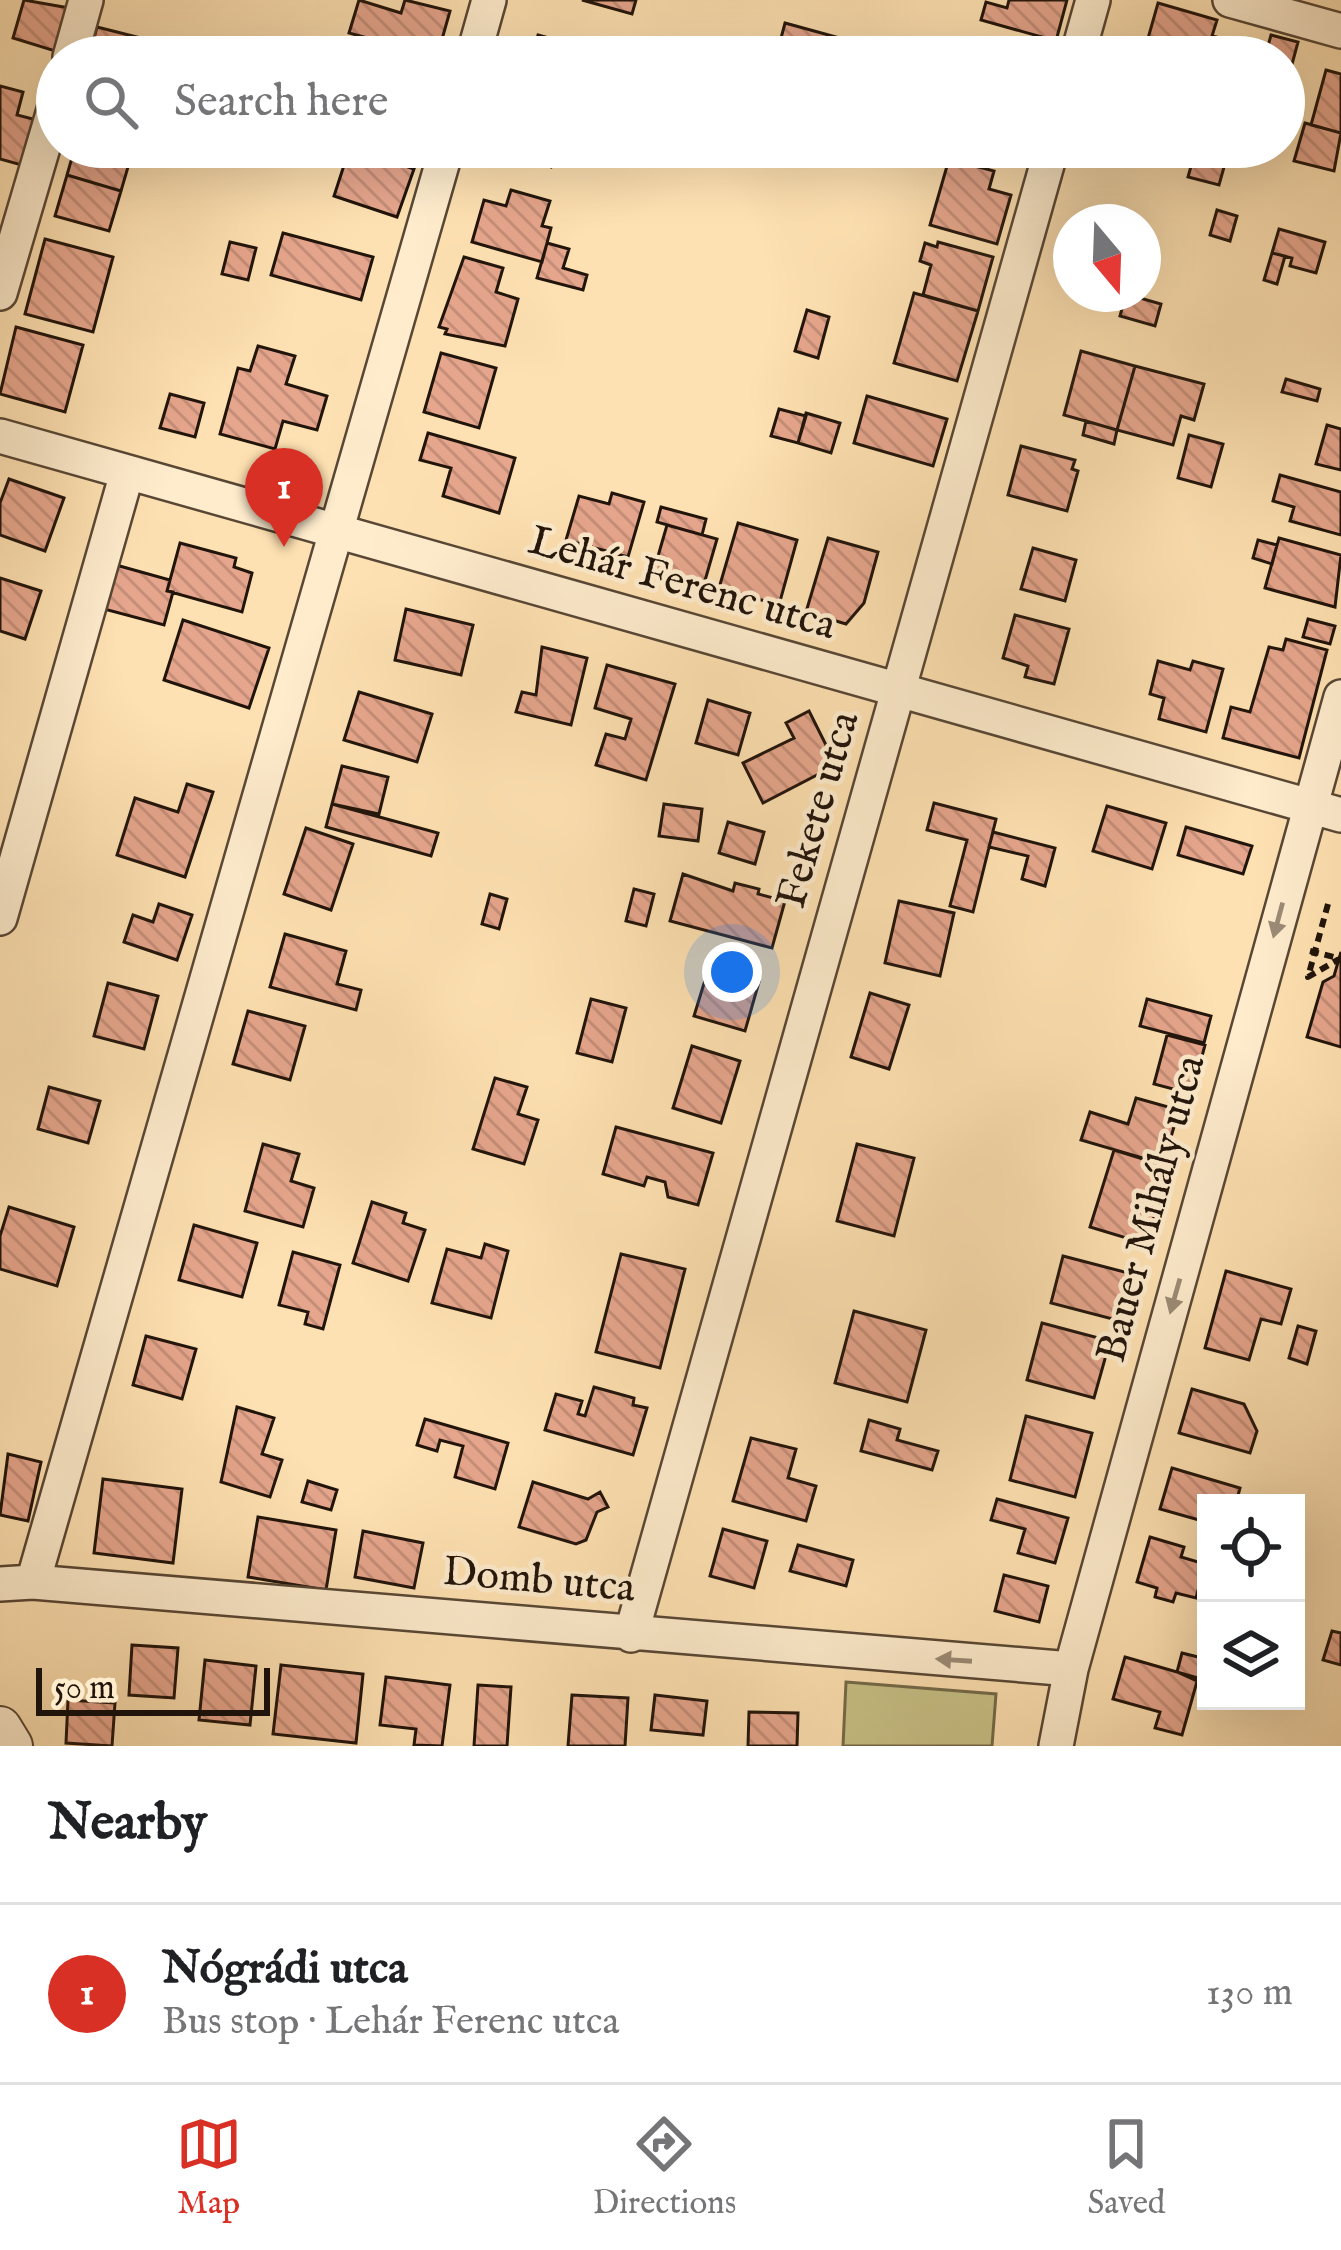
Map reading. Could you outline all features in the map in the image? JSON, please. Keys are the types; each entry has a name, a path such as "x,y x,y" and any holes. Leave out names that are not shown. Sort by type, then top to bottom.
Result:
{"street":[{"path":"76,36 86,0"},
{"path":"479,36 489,0"},
{"path":"1084,36 1094,0"},
{"path":"1230,0 1341,31"},
{"path":"0,293 37,168"},
{"path":"16,1583 337,534 441,168"},
{"name":"Fekete utca","path":"631,1635 1046,168"},
{"name":"Lehár Ferenc utca","path":"0,436 1324,811"},
{"path":"0,917 128,473"},
{"name":"Bauer Mihály utca","path":"1056,1746 1071,1669 1324,811 1341,697"},
{"name":"Domb utca","path":"16,1583 1071,1669"},
{"path":"0,1728 11,1746"}],"path":[{"path":"1321,954 1339,958 1308,977 1328,904 1339,908"}],"shaded area":[{"path":"846,1682 996,1694 992,1746 843,1746"}],"building":[{"path":"24,0 69,8 60,36 36,36 36,45 13,38"},
{"path":"359,0 401,13 405,0 450,11 443,36 349,33"},
{"path":"582,0 636,0 632,14"},
{"path":"1009,0 1067,0 1057,36 1038,36 981,20 986,2 1007,8"},
{"path":"1158,3 1217,20 1212,36 1149,36"},
{"path":"785,23 832,36 782,36"},
{"path":"97,27 133,36 95,36"},
{"path":"1326,70 1341,74 1341,133 1311,125"},
{"path":"0,86 23,92 17,115 36,120 36,124 25,166 0,159"},
{"path":"1305,123 1341,133 1334,171 1305,164"},
{"path":"69,168 128,168 121,191 67,175"},
{"path":"343,168 414,169 397,217 334,196"},
{"path":"946,168 994,171 989,189 1011,195 997,244 930,225"},
{"path":"1191,168 1224,168 1219,185 1188,177"},
{"path":"67,175 121,191 109,231 55,216"},
{"path":"511,190 550,201 542,226 551,228 542,262 472,242 484,200 506,206"},
{"path":"1217,210 1237,216 1230,241 1210,235"},
{"path":"1279,229 1325,242 1316,273 1290,266 1292,258 1272,253"},
{"path":"283,233 373,257 361,300 271,275"},
{"path":"45,239 113,257 93,332 25,314"},
{"path":"230,242 256,248 248,280 222,274"},
{"path":"938,242 993,257 978,311 923,295 931,265 920,261 925,243 937,247"},
{"path":"547,243 569,249 563,268 587,275 583,290 537,278"},
{"path":"1272,253 1285,256 1277,284 1264,280"},
{"path":"464,257 503,268 496,292 518,299 505,346 445,334 447,329 439,327"},
{"path":"914,293 978,311 957,381 894,363"},
{"path":"807,310 829,317 818,358 795,351"},
{"path":"1121,312 1159,312 1155,326 1120,316"},
{"path":"16,327 83,345 65,412 0,394"},
{"path":"258,346 295,356 286,384 327,396 317,430 283,421 275,449 220,434 238,368 250,371"},
{"path":"1081,351 1135,366 1117,430 1064,415"},
{"path":"441,353 496,368 479,428 424,412"},
{"path":"1135,366 1204,384 1194,420 1181,416 1173,445 1117,430"},
{"path":"1286,379 1320,389 1317,401 1282,392"},
{"path":"170,394 204,403 195,437 160,428"},
{"path":"867,396 947,419 933,466 854,443"},
{"path":"779,409 806,416 798,443 771,436"},
{"path":"806,413 840,423 831,453 798,443"},
{"path":"1086,421 1117,430 1114,444 1083,435"},
{"path":"1327,425 1341,429 1341,470 1316,464"},
{"path":"428,433 515,458 499,513 443,496 451,468 420,460"},
{"path":"1189,435 1223,444 1211,487 1178,478"},
{"path":"1021,446 1075,460 1072,469 1078,471 1067,511 1008,495"},
{"path":"1280,475 1341,492 1341,535 1290,521 1294,507 1273,501"},
{"path":"9,479 64,498 45,551 0,535 0,503"},
{"path":"612,493 644,502 628,557 566,540 579,496 609,504"},
{"path":"661,507 706,519 702,535 657,522"},
{"path":"738,523 797,540 779,605 719,588"},
{"path":"667,525 717,539 704,584 654,570"},
{"path":"828,538 878,552 864,603 846,624 806,612"},
{"path":"1279,538 1341,555 1335,607 1265,588"},
{"path":"1258,540 1277,545 1272,564 1253,558"},
{"path":"180,543 236,558 234,567 252,573 242,612 167,591"},
{"path":"1033,548 1076,560 1065,601 1021,589"},
{"path":"116,565 170,580 167,591 173,592 164,625 104,609"},
{"path":"0,578 41,591 25,639 0,631"},
{"path":"406,609 473,625 461,675 395,660"},
{"path":"1015,615 1069,629 1054,684 1025,677 1028,666 1003,658"},
{"path":"1308,619 1335,626 1330,644 1303,637"},
{"path":"183,620 269,648 249,708 164,680"},
{"path":"1286,639 1327,650 1299,758 1223,738 1231,707 1250,712 1269,647 1283,650"},
{"path":"542,647 587,658 571,725 516,712 522,692 536,695"},
{"path":"1158,661 1190,670 1193,661 1223,669 1206,732 1159,719 1164,698 1150,694"},
{"path":"607,665 675,684 646,780 596,765 606,734 625,739 631,719 595,708"},
{"path":"359,692 432,714 417,762 344,740"},
{"path":"708,700 750,713 738,755 696,743"},
{"path":"809,711 836,765 763,803 743,763 794,738 786,723"},
{"path":"342,766 388,777 379,814 332,804"},
{"path":"187,784 213,792 185,877 117,855 135,798 178,812"},
{"path":"934,803 996,819 973,912 950,906 967,840 927,830"},
{"path":"332,804 438,833 431,856 326,827"},
{"path":"664,804 702,809 698,841 659,836"},
{"path":"1107,806 1166,823 1152,869 1093,851"},
{"path":"728,822 764,832 755,864 719,853"},
{"path":"1186,827 1252,846 1243,874 1178,855"},
{"path":"306,828 353,844 331,910 284,894"},
{"path":"993,832 1055,848 1045,886 1022,879 1028,856 989,847"},
{"path":"683,874 733,891 735,883 759,889 758,894 785,901 772,948 670,921"},
{"path":"634,889 654,894 646,926 626,921"},
{"path":"490,894 507,899 499,929 482,924"},
{"path":"899,901 954,913 940,976 885,963"},
{"path":"159,904 192,915 177,960 124,942 133,915 153,922"},
{"path":"285,934 346,951 337,984 361,990 356,1010 270,987"},
{"path":"1341,952 1341,1047 1307,1037 1323,982 1334,976"},
{"path":"709,967 759,982 745,1031 694,1016"},
{"path":"108,983 158,996 144,1049 94,1036"},
{"path":"870,993 909,1005 889,1069 851,1057"},
{"path":"591,999 626,1008 612,1062 577,1053"},
{"path":"1147,999 1211,1016 1204,1043 1140,1026"},
{"path":"248,1011 305,1026 290,1080 233,1064"},
{"path":"1167,1035 1205,1045 1192,1094 1154,1084"},
{"path":"692,1046 740,1061 721,1123 673,1108"},
{"path":"495,1078 527,1087 518,1114 538,1120 524,1164 473,1149"},
{"path":"49,1087 100,1101 88,1143 38,1129"},
{"path":"1136,1098 1179,1110 1163,1164 1081,1140 1090,1112 1128,1124"},
{"path":"616,1127 713,1153 698,1205 668,1197 665,1182 647,1177 644,1186 603,1174"},
{"path":"263,1144 299,1154 291,1181 314,1188 303,1227 245,1211"},
{"path":"857,1144 914,1158 894,1236 837,1221"},
{"path":"1114,1150 1169,1167 1146,1244 1090,1227"},
{"path":"372,1202 406,1213 403,1223 425,1230 408,1281 353,1263"},
{"path":"9,1207 74,1227 57,1286 0,1269 0,1236"},
{"path":"194,1225 257,1243 242,1297 179,1280"},
{"path":"485,1244 508,1251 491,1318 432,1303 447,1249 481,1258"},
{"path":"293,1252 340,1265 323,1329 305,1324 308,1312 279,1305"},
{"path":"621,1254 685,1269 660,1368 596,1352"},
{"path":"1063,1256 1136,1275 1124,1322 1051,1303"},
{"path":"1226,1271 1291,1289 1281,1324 1261,1319 1249,1360 1205,1348"},
{"path":"854,1311 926,1330 907,1402 835,1383"},
{"path":"1042,1323 1110,1341 1094,1398 1027,1380"},
{"path":"1298,1326 1316,1331 1307,1364 1289,1358"},
{"path":"146,1336 196,1349 182,1399 133,1385"},
{"path":"594,1387 634,1398 633,1405 647,1408 633,1455 545,1430 556,1394 582,1401 578,1414 585,1416"},
{"path":"1192,1389 1244,1404 1257,1431 1250,1453 1179,1433"},
{"path":"237,1407 274,1418 262,1454 282,1460 270,1497 221,1482"},
{"path":"1026,1416 1092,1433 1075,1497 1010,1480"},
{"path":"425,1419 508,1443 495,1489 455,1477 463,1446 440,1440 437,1451 417,1445"},
{"path":"869,1420 900,1429 897,1440 938,1451 932,1470 861,1451"},
{"path":"751,1438 796,1449 788,1478 816,1486 806,1521 733,1501"},
{"path":"8,1454 41,1462 28,1521 0,1515"},
{"path":"1172,1468 1240,1488 1238,1494 1197,1494 1197,1519 1160,1509"},
{"path":"103,1479 182,1489 173,1563 94,1553"},
{"path":"308,1481 337,1490 331,1510 302,1502"},
{"path":"533,1482 588,1499 600,1492 608,1507 597,1512 586,1540 576,1544 519,1527"},
{"path":"997,1499 1068,1518 1055,1563 1018,1553 1025,1529 991,1520"},
{"path":"258,1517 336,1530 326,1590 248,1577"},
{"path":"723,1529 767,1541 754,1588 710,1576"},
{"path":"363,1531 423,1543 414,1588 355,1577"},
{"path":"1150,1537 1184,1547 1181,1557 1197,1562 1196,1598 1176,1593 1173,1602 1155,1597 1157,1588 1137,1582"},
{"path":"798,1545 853,1560 846,1586 790,1571"},
{"path":"1004,1575 1048,1586 1039,1622 995,1611"},
{"path":"1332,1631 1341,1633 1341,1665 1323,1660"},
{"path":"132,1645 178,1648 174,1698 129,1695"},
{"path":"1182,1653 1197,1657 1197,1681 1177,1672"},
{"path":"1125,1657 1197,1678 1182,1735 1155,1728 1160,1712 1113,1699"},
{"path":"205,1660 256,1666 250,1725 199,1720"},
{"path":"281,1665 363,1674 356,1743 273,1734"},
{"path":"386,1677 450,1685 442,1746 414,1745 416,1729 380,1725"},
{"path":"478,1685 511,1687 507,1746 474,1746"},
{"path":"572,1695 628,1698 625,1746 568,1746"},
{"path":"655,1695 707,1701 703,1735 651,1730"},
{"path":"68,1700 115,1703 112,1746 66,1743"},
{"path":"749,1712 798,1713 797,1746 748,1746"}],"place":[{"name":"Nógrádi utca","path":"284,547"}]}
